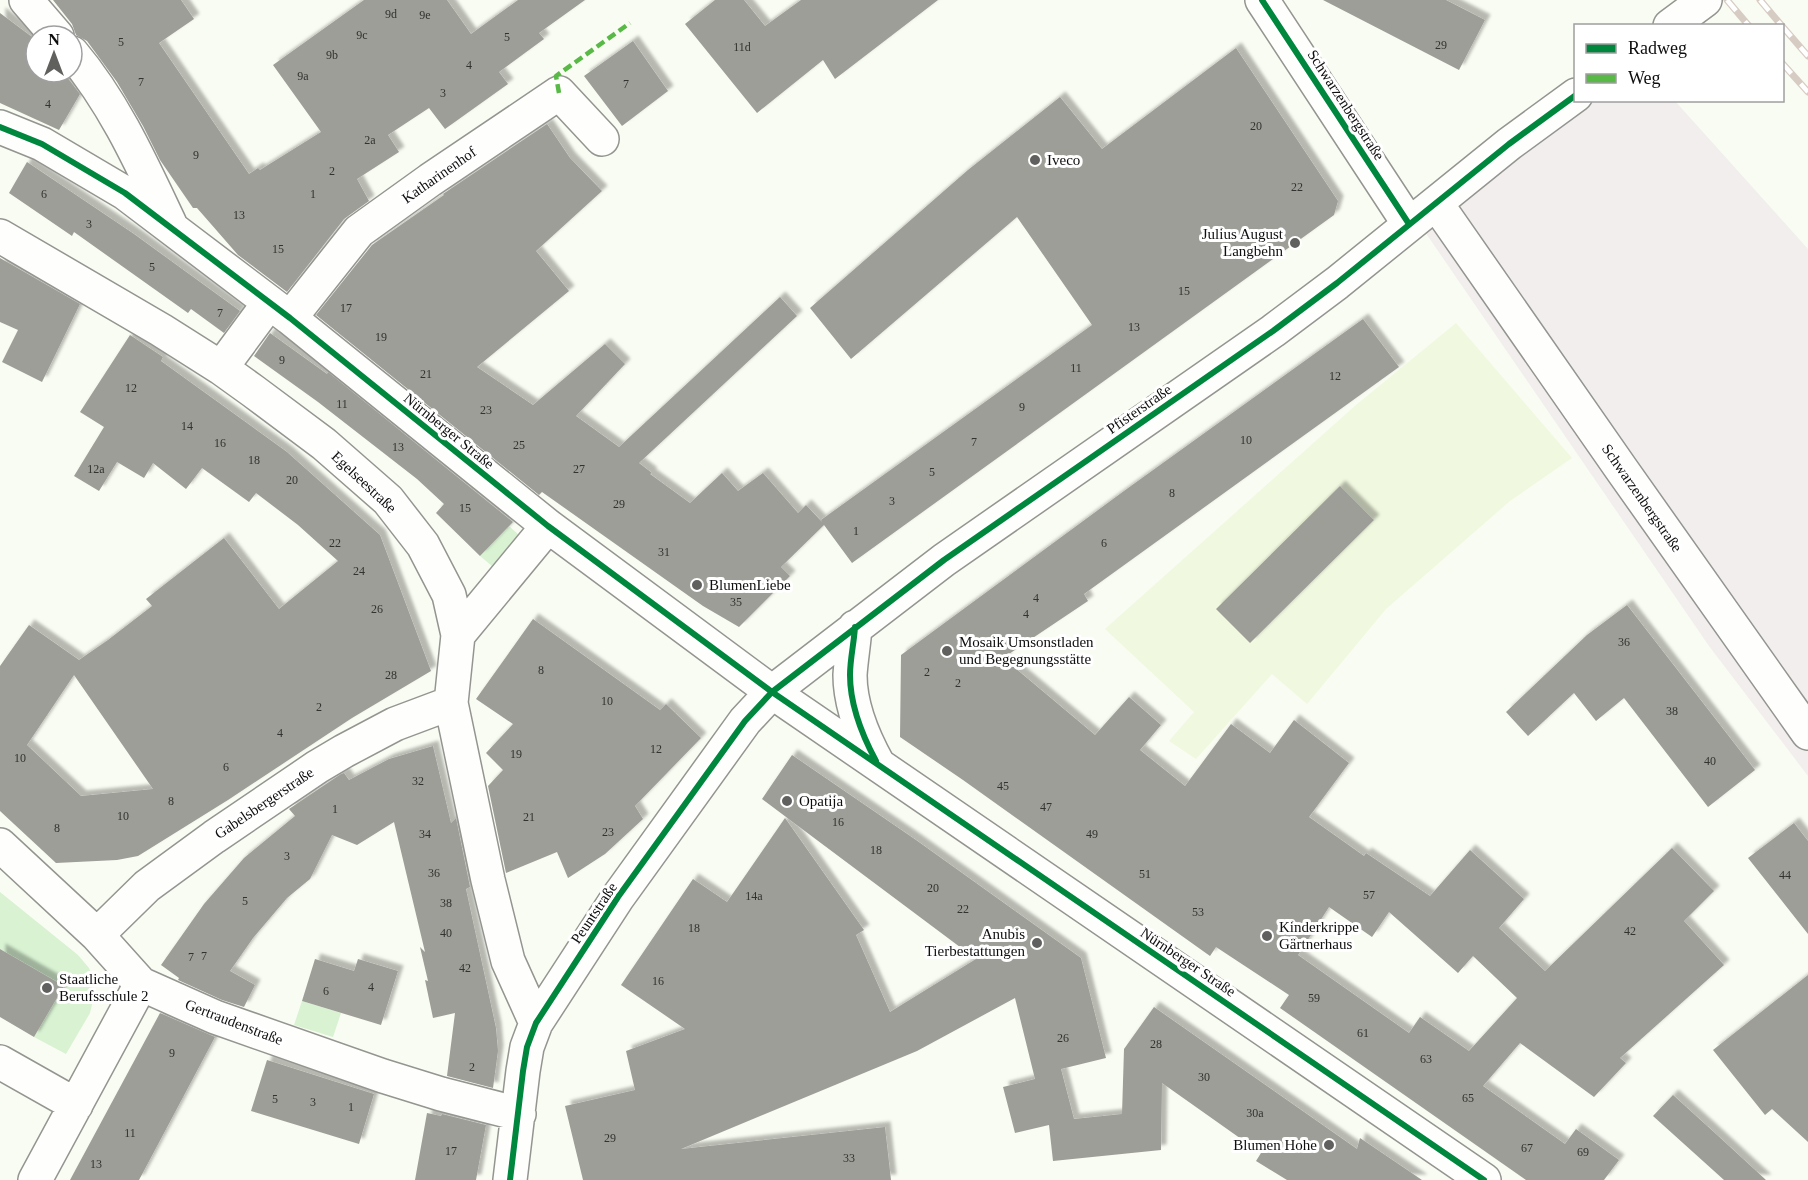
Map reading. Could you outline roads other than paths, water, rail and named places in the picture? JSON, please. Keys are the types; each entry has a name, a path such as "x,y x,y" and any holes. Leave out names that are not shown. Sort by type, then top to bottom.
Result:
{"street":[{"path":"26,0 47,24"},
{"name":"Schwarzenbergstraße","path":"1262,0 1409,224"},
{"path":"1673,24 1705,0"},
{"name":"Nürnberger Straße","path":"84,68 99,87 117,117 174,231"},
{"name":"Katharinenhof","path":"279,311 359,231 559,93 602,139"},
{"name":"Pfisterstraße","path":"772,692 944,560 1273,331 1337,283 1515,139 1574,96"},
{"name":"Nürnberger Straße","path":"0,127 42,144 116,188 279,311 548,525 772,692 1484,1180"},
{"name":"Schwarzenbergstraße","path":"1436,203 1808,733"},
{"name":"Egelseestraße","path":"0,236 40,257 221,368 324,444 388,500 423,545 449,595 458,635 451,702 508,962 536,1023"},
{"path":"221,368 279,311"},
{"path":"458,635 548,525"},
{"name":"Nürnberger Straße","path":"855,627 850,676 855,713 866,742 878,764"},
{"name":"Peuntstraße","path":"510,1180 523,1071 527,1047 536,1023 618,897 745,721 772,692"},
{"name":"Gabelsbergerstraße","path":"97,935 147,886 214,837 318,767 395,724 451,702"},
{"name":"Gertraudenstraße","path":"0,845 97,935 141,984 215,1017 382,1076 519,1114"},
{"path":"35,1180 141,984"},
{"path":"0,1062 76,1105"}],"railway":[{"path":"1727,0 1747,24"},
{"path":"1760,0 1780,24"},
{"path":"1784,28 1808,56"},
{"path":"1784,65 1808,92"}],"place":[{"name":"Iveco","path":"1035,160"},
{"name":"Julius August Langbehn","path":"1295,243"},
{"name":"BlumenLiebe","path":"697,585"},
{"name":"Mosaik Umsonstladen und Begegnungsstätte","path":"947,651"},
{"name":"Opatija","path":"787,801"},
{"name":"Kinderkrippe Gärtnerhaus","path":"1267,936"},
{"name":"Anubis Tierbestattungen","path":"1037,943"},
{"name":"Staatliche Berufsschule 2","path":"47,988"},
{"name":"Blumen Hohe","path":"1329,1145"}]}
